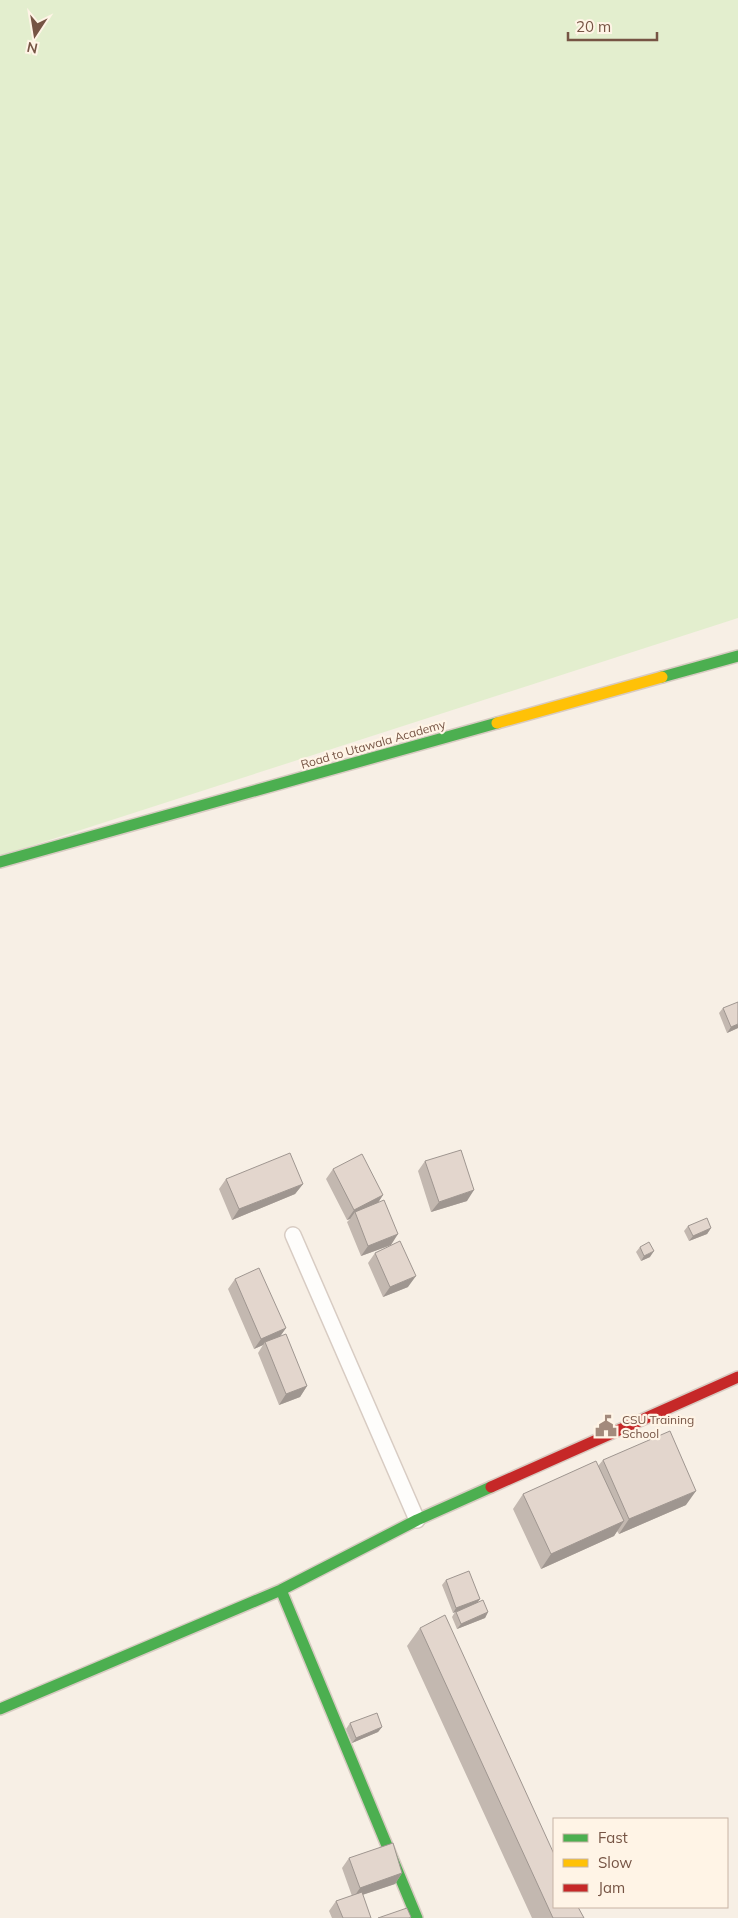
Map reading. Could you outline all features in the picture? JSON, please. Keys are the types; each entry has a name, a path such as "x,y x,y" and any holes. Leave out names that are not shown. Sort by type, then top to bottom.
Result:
{"street":[{"name":"Road to Utawala Academy","path":"0,862 738,656"},
{"path":"0,1709 281,1590 417,1520 738,1377"},
{"path":"281,1590 417,1918"}],"lane":[{"path":"293,1235 417,1520"}],"green space":[{"path":"0,0 738,0 738,618 0,856"}],"building":[{"path":"738,1002 738,1024 731,1027 723,1008"},
{"path":"461,1150 474,1190 439,1202 425,1161"},
{"path":"290,1153 303,1184 239,1209 226,1179"},
{"path":"362,1154 383,1195 354,1210 333,1169"},
{"path":"384,1200 398,1234 368,1246 355,1212"},
{"path":"707,1218 711,1228 693,1236 688,1226"},
{"path":"400,1241 416,1276 390,1287 375,1253"},
{"path":"649,1242 654,1251 644,1256 640,1247"},
{"path":"259,1268 286,1328 261,1339 235,1279"},
{"path":"286,1334 307,1386 286,1394 265,1342"},
{"path":"670,1431 696,1491 629,1519 603,1460"},
{"path":"596,1461 624,1521 551,1554 523,1494"},
{"path":"469,1571 480,1599 456,1608 446,1580"},
{"path":"483,1600 488,1612 461,1624 456,1612"},
{"path":"445,1615 553,1852 553,1908 579,1908 584,1918 553,1918 420,1628"},
{"path":"377,1713 382,1727 356,1738 350,1723"},
{"path":"393,1843 402,1873 360,1888 349,1858"},
{"path":"362,1892 371,1918 343,1918 336,1901"},
{"path":"407,1908 411,1917 409,1918 378,1918"}],"traffic: fast":[{"path":"662,677 738,656"},
{"path":"0,862 497,723"},
{"path":"0,1709 281,1590 417,1520 491,1487"},
{"path":"281,1590 417,1918"}],"traffic: slow":[{"path":"497,723 662,677"}],"traffic: jam":[{"path":"491,1487 738,1377"}],"place":[{"name":"CSU Training School","path":"606,1426"}]}
